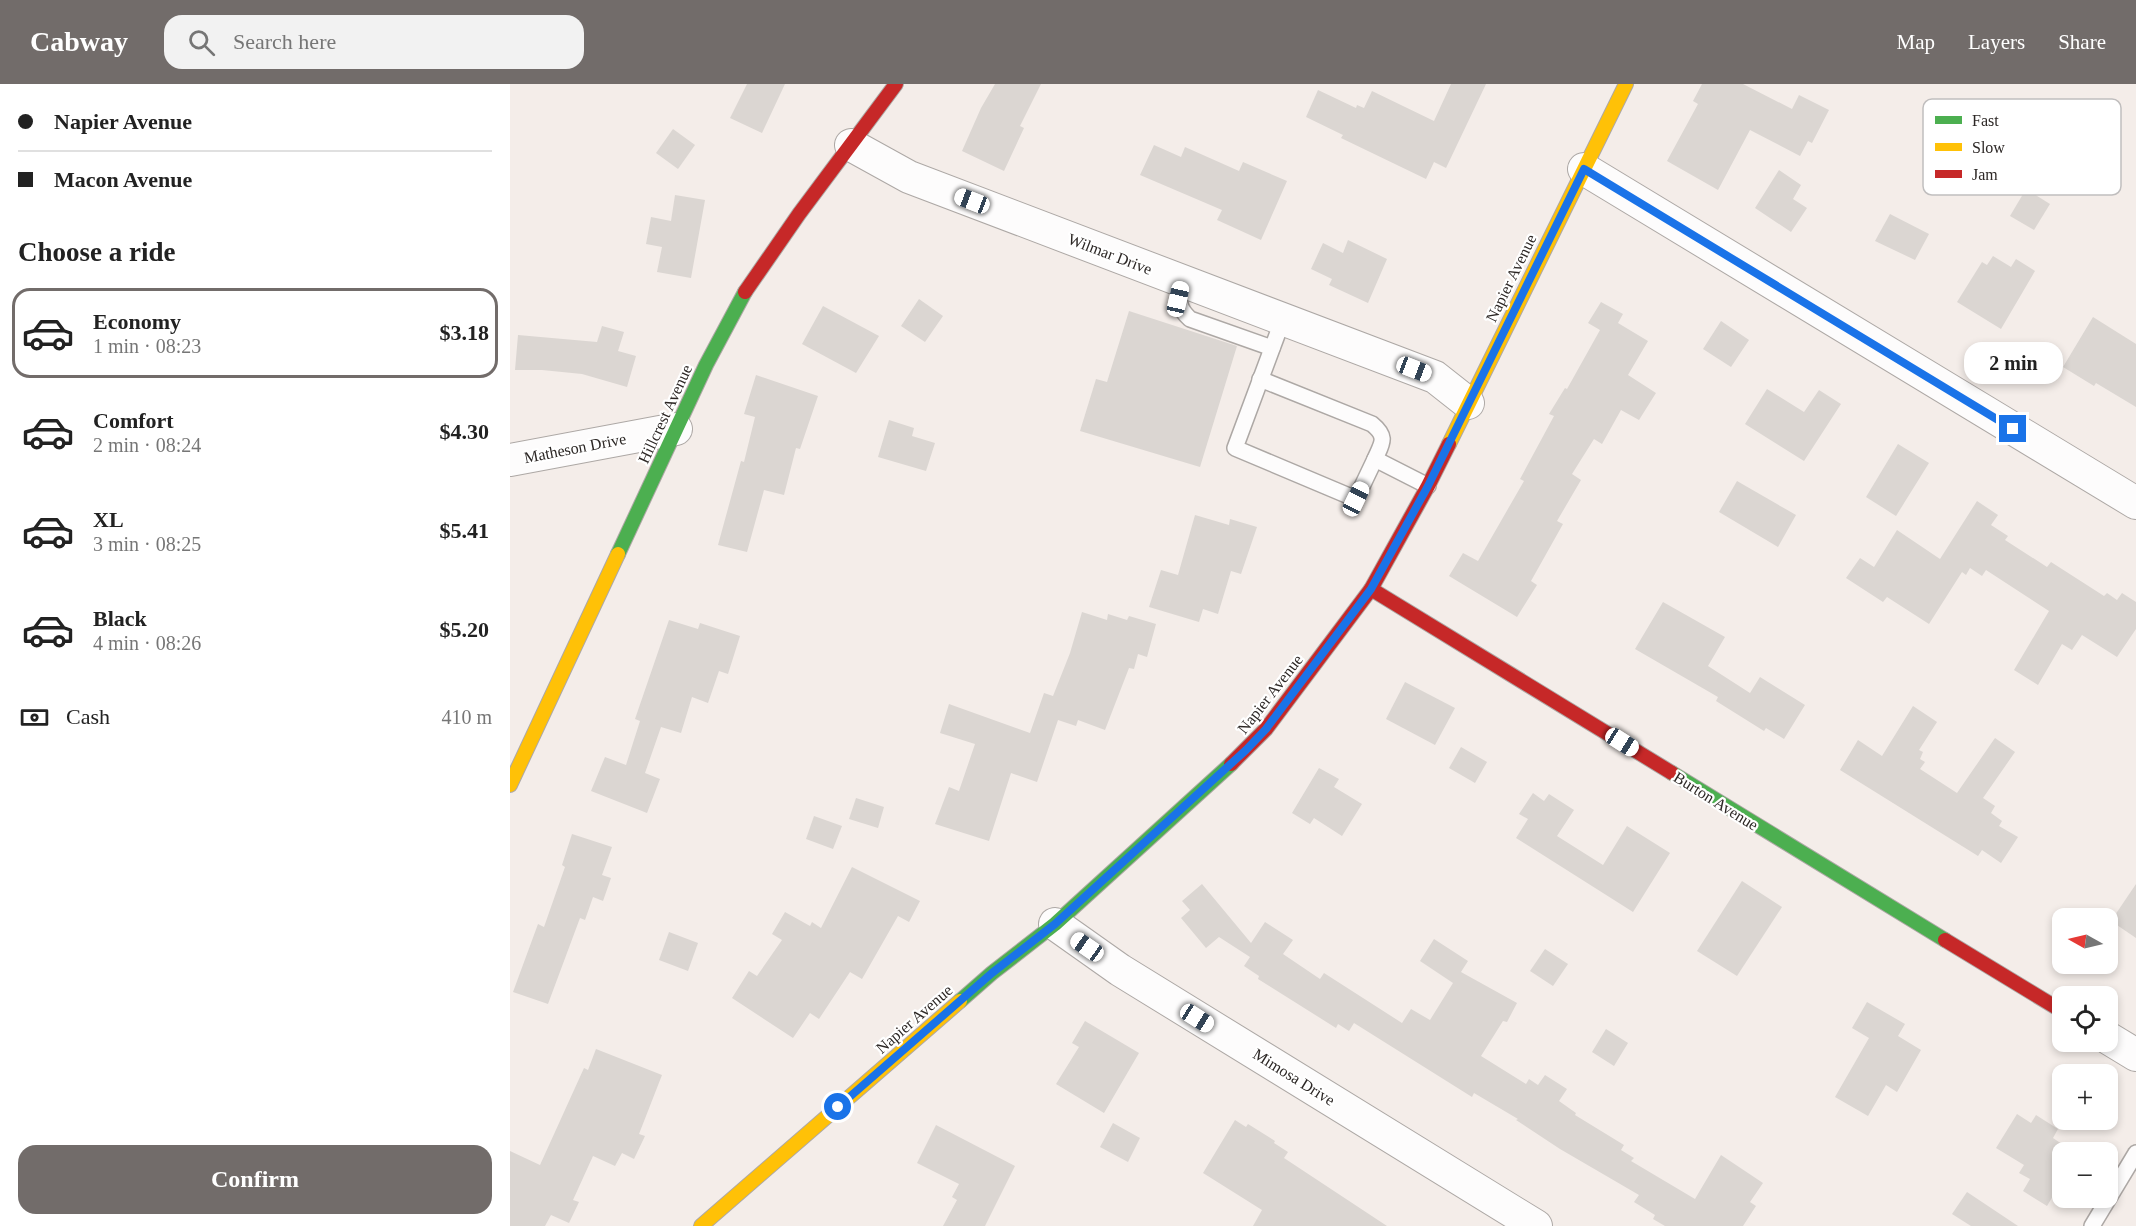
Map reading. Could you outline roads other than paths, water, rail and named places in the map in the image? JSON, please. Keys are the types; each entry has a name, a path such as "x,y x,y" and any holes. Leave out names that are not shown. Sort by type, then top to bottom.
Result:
{"street":[{"name":"Hillcrest Avenue","path":"510,785 705,364 752,282 799,214 896,84"},
{"name":"Napier Avenue","path":"701,1226 992,973 1055,924 1266,729 1371,589 1428,486 1626,84"},
{"name":"Wilmar Drive","path":"851,145 909,177 1182,281 1278,334 1435,377 1468,403"},
{"path":"1584,169 2136,503"},
{"name":"Matheson Drive","path":"510,460 676,429"},
{"name":"Burton Avenue","path":"1371,589 2052,1005"},
{"name":"Mimosa Drive","path":"1055,924 1120,970 1536,1226"},
{"path":"2118,1044 2136,1055"}],"lane":[{"path":"1260,379 1372,424 1381,431 1383,441 1356,499 1235,448 1260,379 1278,334"},
{"path":"1375,459 1428,486"},
{"path":"2092,1226 2136,1153"}]}
